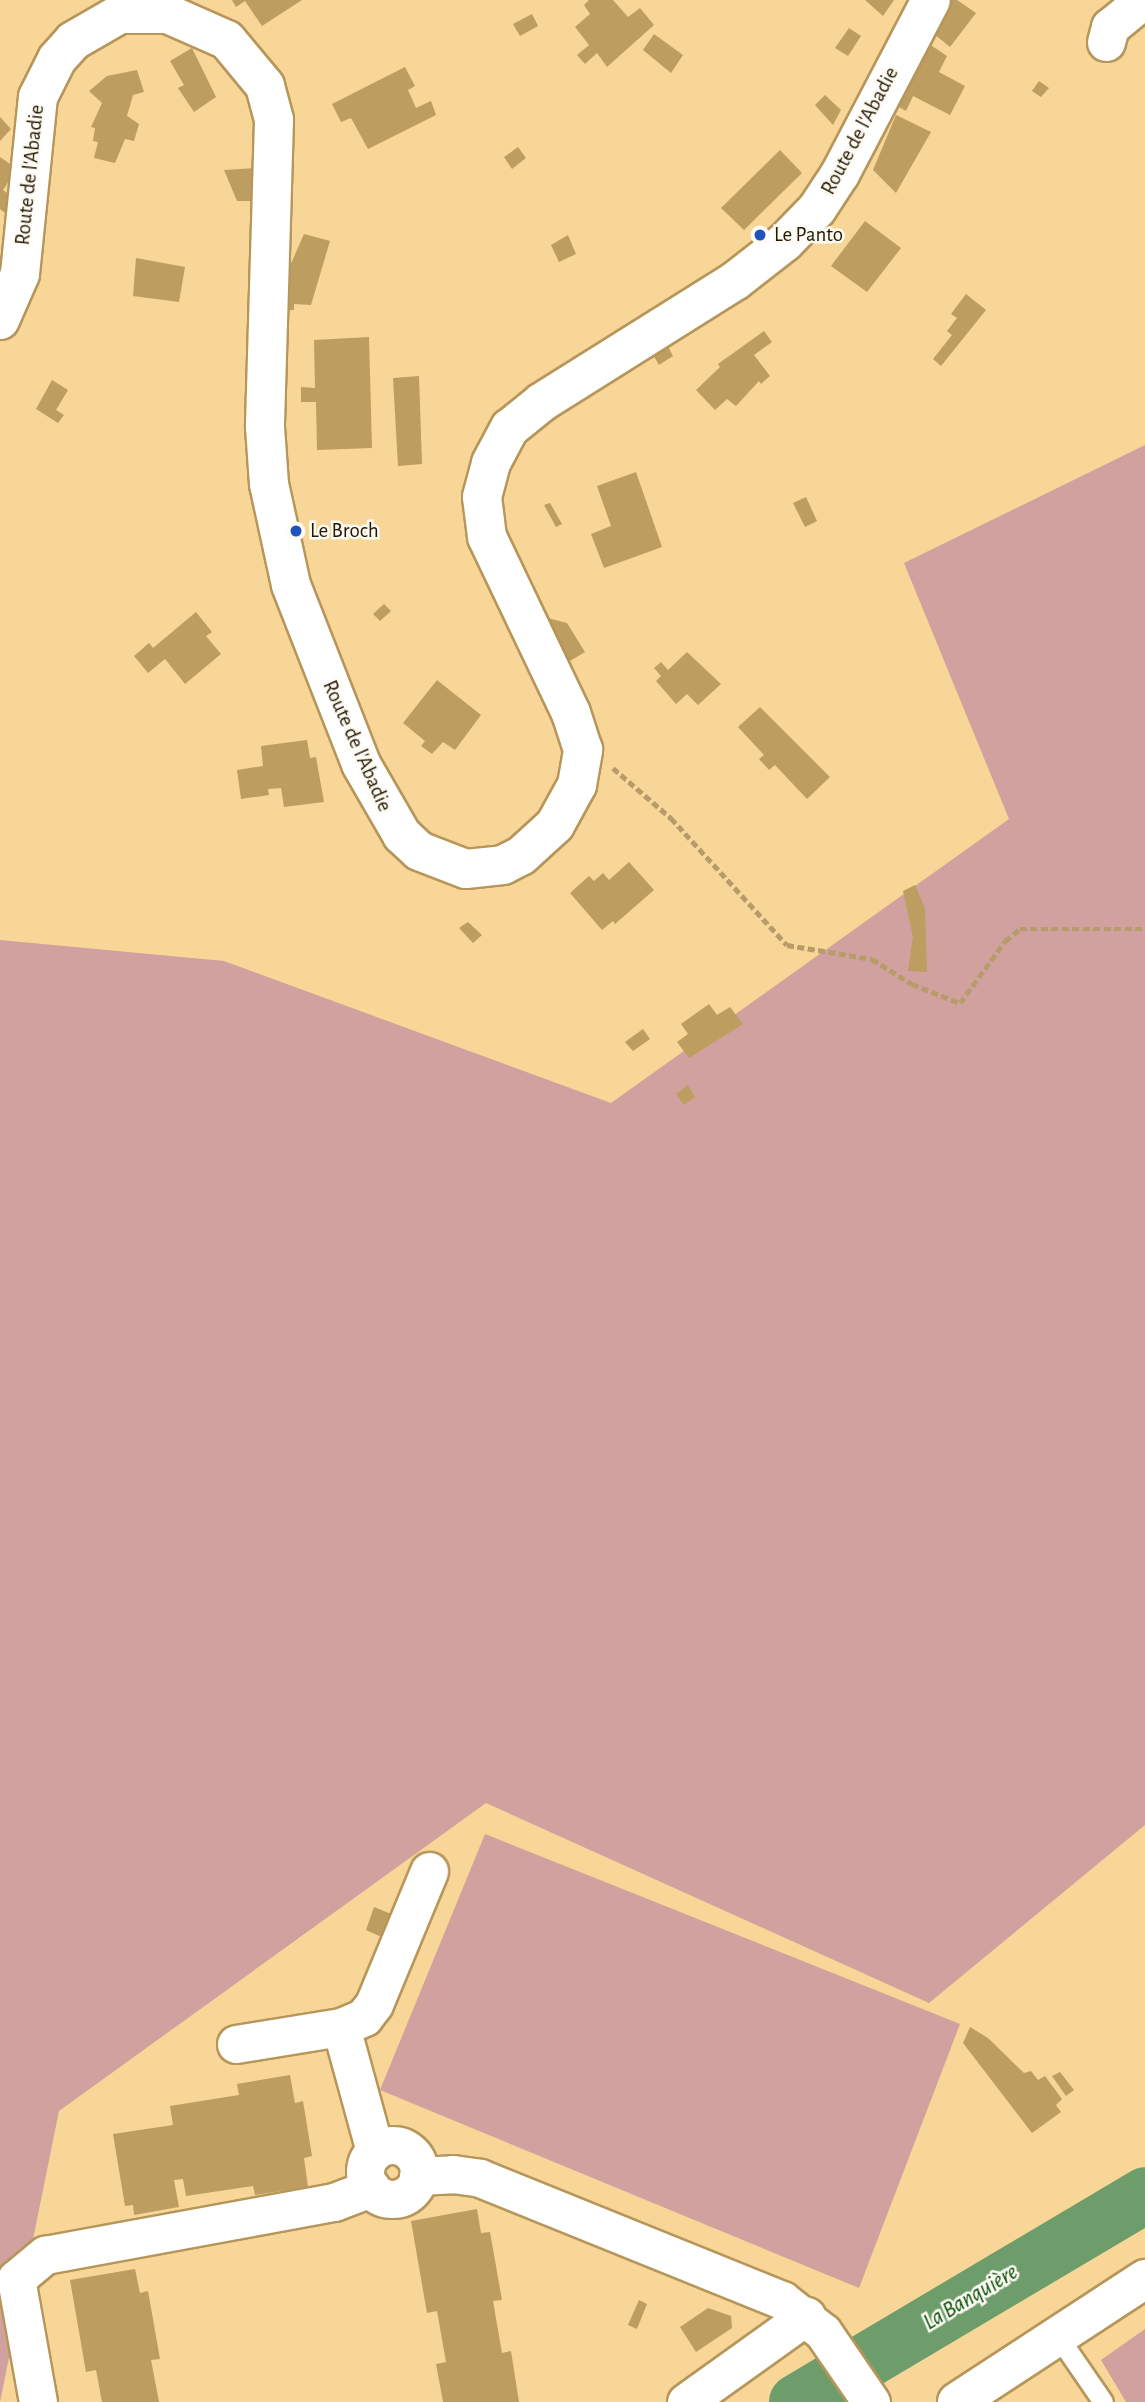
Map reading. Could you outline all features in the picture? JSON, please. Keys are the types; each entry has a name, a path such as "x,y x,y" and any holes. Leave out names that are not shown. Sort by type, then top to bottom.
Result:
{"street":[{"name":"Route de l'Abadie","path":"0,320 20,274 12,235 38,97 45,77 73,41 98,24 120,14 153,7 227,40 256,72 271,103 274,138 265,427 269,484 291,585 385,813 419,851 442,862 466,869 503,865 520,856 555,825 582,765 583,750 571,713 487,537 482,497 491,463 510,428 542,402 735,281 785,242 817,209 840,174 931,0"},
{"path":"1106,42 1110,27 1143,0"},
{"path":"236,2044 356,2023 374,2004 429,1871"},
{"path":"341,2026 375,2151"},
{"path":"418,2176 409,2151 392,2145 375,2151 366,2165 371,2188 386,2198 403,2196 418,2176 453,2174 514,2190 782,2300 814,2324 871,2402"},
{"path":"38,2402 16,2279 45,2255 334,2202 371,2188"},
{"path":"960,2401 1145,2279"},
{"path":"686,2402 814,2324"}],"lane":[{"path":"1057,2336 1103,2402"}],"path":[{"path":"582,765 615,769 671,818 787,945 872,959 912,984 960,1003 1005,941 1020,929 1145,929"}],"shaded area":[{"path":"1145,445 1145,1825 929,2003 486,1803 59,2111 0,2402 0,940 224,961 611,1103 1009,819 904,563"},
{"path":"485,1834 960,2024 859,2288 380,2090"},
{"path":"1145,2329 1145,2402 1126,2402 1101,2360"}],"building":[{"path":"232,0 302,0 262,26 245,1 236,7"},
{"path":"589,0 613,0 628,17 640,8 654,25 607,67 597,53 585,64 577,55 589,45 575,27 590,14 584,5"},
{"path":"865,0 894,0 883,16"},
{"path":"949,0 957,0 976,13 950,47 934,34 941,23 934,18"},
{"path":"532,14 538,26 520,36 513,24"},
{"path":"849,28 861,36 848,56 835,48"},
{"path":"654,34 683,55 671,73 643,50"},
{"path":"923,40 947,56 939,72 965,86 950,115 913,96 906,111 892,103"},
{"path":"192,48 216,97 194,112 178,88 184,85 170,61"},
{"path":"405,67 415,86 408,90 416,108 431,101 436,115 368,149 351,118 341,122 332,104"},
{"path":"137,70 144,92 133,95 127,116 139,124 134,141 125,139 115,163 94,158 98,142 93,141 95,128 91,127 102,103 89,91 107,76"},
{"path":"1039,81 1049,88 1041,97 1032,91"},
{"path":"825,95 841,110 833,125 815,105"},
{"path":"896,115 931,132 896,193 873,170"},
{"path":"0,117 11,129 0,141"},
{"path":"518,147 526,158 512,169 504,157"},
{"path":"780,150 802,173 744,230 721,208"},
{"path":"0,157 10,164 9,181 3,190 18,201 9,216 0,209"},
{"path":"256,168 257,201 237,201 224,170"},
{"path":"865,221 901,248 867,292 831,266"},
{"path":"304,234 330,241 311,305 294,304 294,310 288,310 289,268"},
{"path":"568,235 576,254 559,262 551,245"},
{"path":"136,258 185,267 179,302 133,296"},
{"path":"966,294 986,310 941,366 933,359 952,335 947,331 957,318 951,314"},
{"path":"764,331 772,342 754,355 770,376 761,384 759,381 736,406 727,399 715,410 696,390 720,367 718,364"},
{"path":"369,337 372,448 317,450 316,402 301,402 301,387 315,388 314,340"},
{"path":"667,345 673,356 659,365 652,353"},
{"path":"419,376 422,464 398,466 393,378"},
{"path":"52,380 68,390 56,410 64,415 58,423 36,409"},
{"path":"636,472 662,547 604,568 591,534 611,526 597,486"},
{"path":"806,497 817,521 805,527 793,503"},
{"path":"550,503 562,524 556,527 544,505"},
{"path":"384,604 391,611 380,621 373,614"},
{"path":"196,612 212,632 206,636 221,654 185,684 165,659 148,673 134,656 149,643 153,648"},
{"path":"544,617 567,623 585,652 565,664"},
{"path":"687,652 721,684 698,705 687,694 676,704 656,681 661,676 654,668 661,662 668,670"},
{"path":"437,680 481,715 455,750 443,742 432,754 421,746 425,741 403,723"},
{"path":"760,707 830,777 807,799 775,765 769,770 759,759 764,755 738,727"},
{"path":"307,740 310,758 316,757 324,802 284,807 281,788 268,789 269,795 241,799 237,770 263,766 261,746"},
{"path":"629,862 654,890 615,924 613,921 602,930 570,893 589,876 594,881 603,873 609,880"},
{"path":"915,885 925,908 927,972 908,971 913,937 903,891"},
{"path":"468,922 482,935 473,943 459,928"},
{"path":"709,1004 717,1015 730,1007 743,1024 689,1058 677,1042 688,1034 681,1024"},
{"path":"643,1029 650,1039 633,1051 625,1042"},
{"path":"688,1085 695,1097 684,1105 676,1094"},
{"path":"374,1907 396,1916 386,1939 366,1930"},
{"path":"970,2027 988,2038 1024,2073 1031,2071 1038,2080 1045,2076 1062,2099 1056,2105 1061,2112 1032,2133 963,2043"},
{"path":"1060,2072 1074,2090 1066,2096 1052,2076"},
{"path":"290,2075 295,2103 303,2101 312,2156 304,2158 308,2187 255,2195 253,2186 186,2196 183,2179 174,2180 179,2207 134,2215 133,2205 125,2206 113,2134 173,2125 170,2106 239,2095 237,2084"},
{"path":"477,2209 481,2233 490,2232 502,2300 493,2301 502,2353 511,2351 519,2402 443,2402 436,2364 446,2362 437,2311 427,2313 411,2221"},
{"path":"135,2269 140,2293 148,2291 160,2359 151,2360 159,2402 102,2402 96,2370 86,2372 70,2280"},
{"path":"639,2300 647,2304 637,2329 628,2325"},
{"path":"708,2308 731,2316 732,2328 696,2352 680,2327"}],"waterway":[{"name":"La Banquière","path":"797,2402 1145,2195"}],"place":[{"name":"Le Panto","path":"760,235"},
{"name":"Le Broch","path":"296,531"}]}
